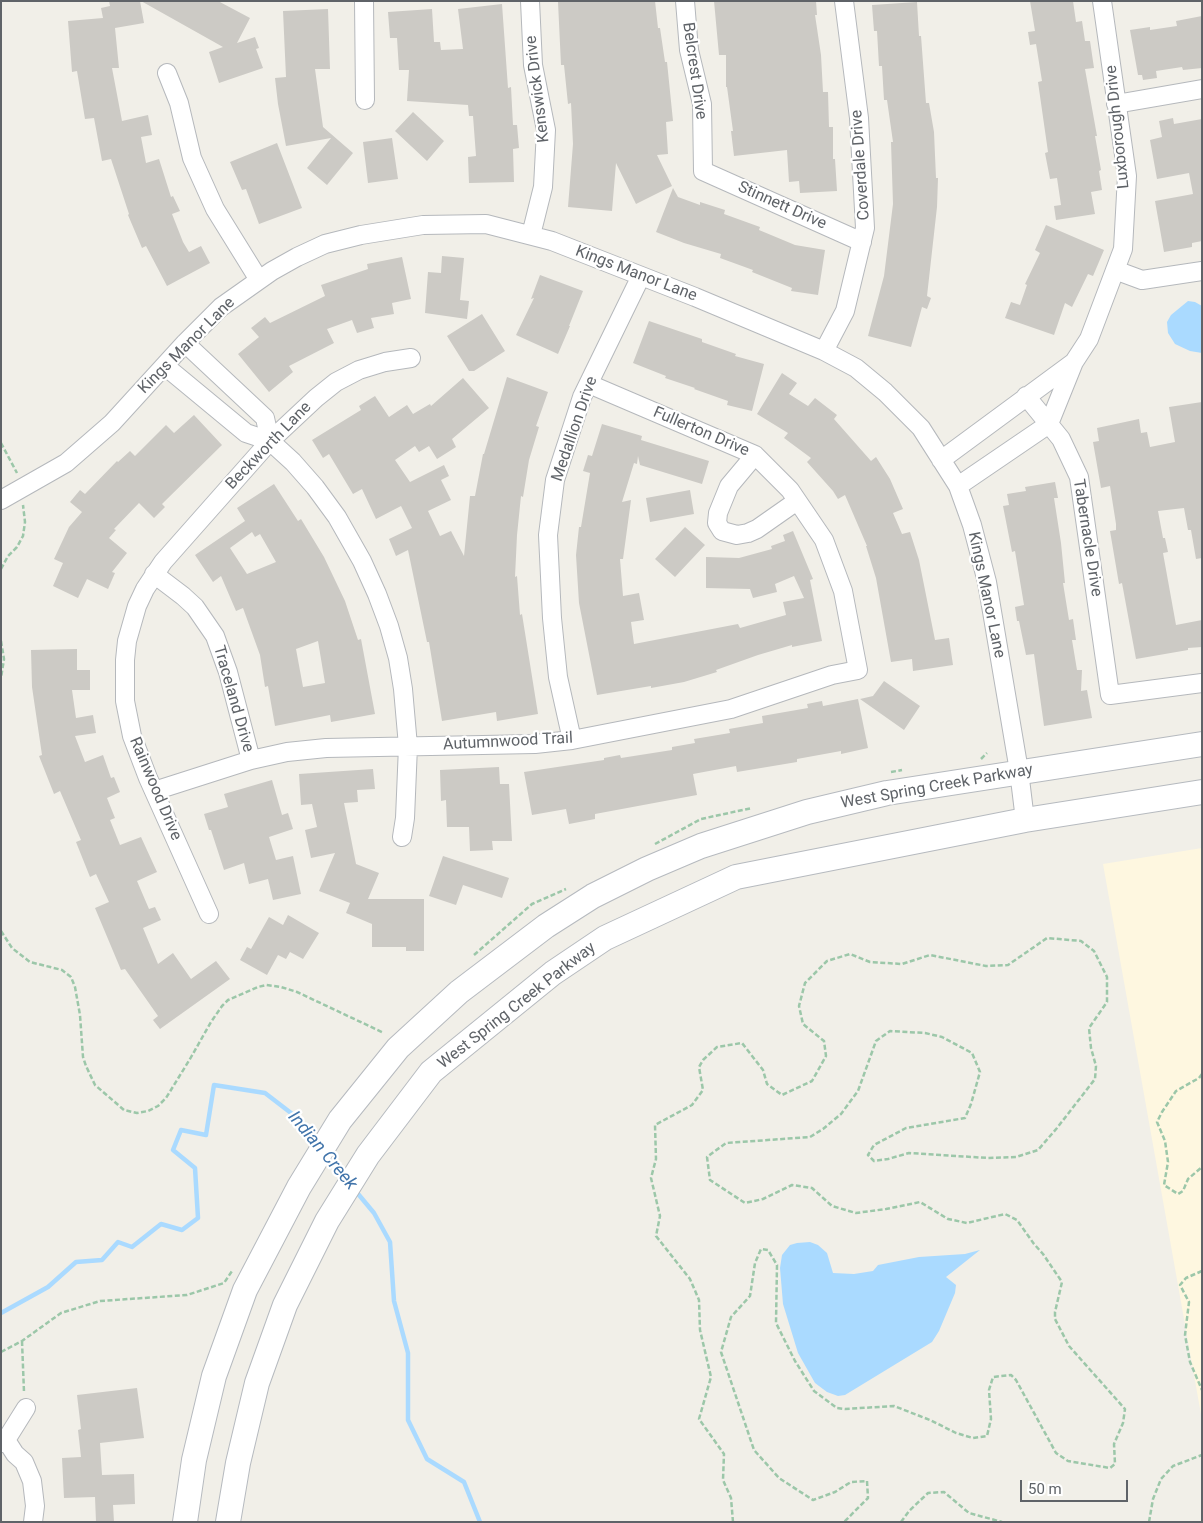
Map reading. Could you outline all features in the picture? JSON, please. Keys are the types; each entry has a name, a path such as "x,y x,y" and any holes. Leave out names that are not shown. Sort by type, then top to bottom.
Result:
{"main road":[{"name":"West Spring Creek Parkway","path":"185,1522 194,1460 214,1376 245,1290 299,1187 340,1120 398,1048 459,992 546,926 593,896 647,869 701,846 807,812 887,793 1202,744"},
{"name":"West Spring Creek Parkway","path":"228,1522 238,1463 257,1383 285,1305 327,1221 368,1155 431,1072 553,973 606,938 736,877 1025,820 1202,792"}],"street":[{"path":"364,1 365,100"},
{"name":"Kenswick Drive","path":"530,1 532,65 546,130 543,186 531,235"},
{"name":"Belcrest Drive","path":"685,1 689,50 702,104 703,171"},
{"name":"Coverdale Drive","path":"824,351 845,311 866,228 859,118 844,1"},
{"name":"Luxborough Drive","path":"1049,424 1074,362 1089,338 1123,249 1127,176 1102,1"},
{"path":"167,73 179,103 192,158 215,209 259,280"},
{"path":"1116,104 1202,89"},
{"name":"Stinnett Drive","path":"703,171 862,242"},
{"name":"Kings Manor Lane","path":"1,500 66,463 112,423 185,343 221,307 259,280 297,257 325,244 393,229 423,225 486,224 552,241 695,297 824,351 856,368 922,428 958,486 972,525 987,582 1019,771 1025,820"},
{"path":"1115,270 1142,280 1202,271"},
{"name":"Medallion Drive","path":"572,740 558,677 552,618 548,535 555,480 582,397 641,276"},
{"path":"185,343 265,418 270,441"},
{"name":"Beckworth Lane","path":"154,574 270,441 316,398 336,382 372,365 411,358"},
{"name":"Luxborough Drive","path":"941,460 1074,362"},
{"path":"165,366 246,433 270,441 306,476 345,530 370,578 398,658 403,689 408,746 405,818 402,837"},
{"name":"Fullerton Drive","path":"589,384 755,456 790,490 824,540 843,591 858,670"},
{"name":"Tabernacle Drive","path":"1026,396 1061,439 1079,477 1110,695 1202,683"},
{"path":"958,486 1049,424"},
{"path":"755,456 729,486 718,512 717,523 722,531 738,535 748,533 757,529 797,501"},
{"name":"Traceland Drive","path":"154,574 189,601 215,636 228,672 251,760"},
{"name":"Rainwood Drive","path":"154,574 145,590 132,622 127,641 124,680 125,701 132,736 154,791 209,914"},
{"name":"Autumnwood Trail","path":"154,791 251,760 287,752 326,748 535,744 572,740 732,709 832,675 858,670"},
{"path":"26,1408 4,1441 24,1462 32,1481 33,1522"}],"path":[{"path":"1,641 4,659 1,678"},
{"path":"1,931 12,948 30,962 62,970 71,977 75,987 80,1015 83,1057 86,1066 95,1085 124,1110 137,1113 148,1111 158,1106 166,1098 210,1022 222,1006 228,1000 258,987 281,987 298,992 384,1033"},
{"path":"733,1522 731,1498 723,1480 724,1454 699,1419 711,1377 700,1330 699,1300 690,1280 656,1236 660,1216 651,1178 656,1159 656,1125 692,1104 703,1090 699,1067 702,1060 717,1047 742,1044 763,1070 767,1084 782,1095 812,1081 826,1056 824,1041 803,1024 799,1006 805,983 827,961 850,954 870,962 902,964 930,955 986,966 1008,965 1047,938 1081,941 1094,951 1107,977 1107,1002 1089,1028 1091,1048 1096,1066 1095,1079 1038,1150 1016,1157 988,1158 909,1153 888,1159 874,1160 868,1155 874,1145 906,1128 965,1118 980,1072 972,1053 942,1037 925,1033 890,1031 876,1041 858,1091 841,1114 810,1137 726,1143 707,1157 710,1180 745,1203 763,1199 792,1185 812,1188 832,1206 856,1213 920,1202 948,1219 967,1223 1005,1214 1017,1220 1062,1282 1055,1319 1069,1346 1125,1409 1114,1444 1116,1464 1110,1468 1068,1461 1056,1453 1016,1380 1011,1375 993,1377 988,1390 992,1419 987,1436 972,1438 956,1433 930,1420 894,1406 838,1408 814,1391 776,1323 777,1264 768,1250 761,1249 755,1263 750,1296 731,1317 721,1352 754,1450 779,1478 813,1500 835,1492 851,1482 867,1481 868,1498 844,1522"},
{"path":"1202,1074 1176,1092 1157,1122 1165,1141 1168,1162 1164,1185 1178,1194 1183,1192 1188,1179 1202,1167"},
{"path":"1202,1271 1186,1278 1180,1285 1189,1302 1186,1335 1190,1362 1202,1390"},
{"path":"1,1352 22,1341 61,1313 100,1301 186,1295 224,1283"},
{"path":"22,1341 26,1408"},
{"path":"1149,1522 1153,1499 1161,1479 1173,1466 1202,1455"},
{"path":"901,1522 909,1511 928,1493 944,1492 969,1512 1002,1522"}],"shaded area":[{"path":"1202,848 1202,1420 1103,864"}],"water":[{"path":"1188,301 1202,306 1202,353 1190,351 1175,344 1168,333 1167,322 1171,315"},
{"path":"810,1242 818,1245 827,1253 833,1273 854,1274 873,1271 878,1265 919,1257 965,1254 980,1250 946,1277 956,1285 955,1293 939,1331 932,1342 845,1395 838,1396 827,1392 815,1383 798,1353 783,1304 780,1268 782,1255 790,1245"}],"building":[{"path":"109,1 140,1 144,23 115,28 119,68 112,68 122,121 148,115 152,135 141,137 146,163 159,159 171,197 173,196 180,211 172,214 183,242 189,252 201,246 210,263 167,286 146,246 142,248 128,215 111,159 102,161 94,118 85,119 77,71 72,72 68,21 103,18 101,8 110,6"},
{"path":"141,1 218,1 250,18 237,43 255,37 259,48 256,49 263,68 219,83 209,52 223,47"},
{"path":"655,1 658,28 660,28 665,62 667,62 673,121 666,122 668,154 657,155 672,186 636,204 616,163 612,211 568,207 573,144 571,103 568,104 564,65 561,65 558,2"},
{"path":"714,1 816,1 817,15 815,15 821,55 823,92 828,92 829,127 833,127 833,159 835,159 837,191 800,193 799,181 789,182 787,150 734,156 731,131 733,131 726,87 726,55 719,55"},
{"path":"1030,1 1073,1 1076,22 1082,21 1085,41 1090,41 1094,68 1085,69 1097,136 1095,136 1101,170 1099,171 1102,190 1091,192 1095,214 1056,220 1054,206 1061,205 1057,178 1050,179 1045,153 1048,152 1038,82 1042,81 1036,44 1030,45 1028,32 1035,31"},
{"path":"917,2 926,103 929,103 934,132 936,178 938,178 937,207 927,296 931,298 927,309 922,307 911,347 868,336 884,276 893,204 891,142 893,142 887,100 884,100 882,66 879,66 877,31 874,31 872,5"},
{"path":"502,4 508,88 511,87 513,125 517,125 519,148 513,149 514,182 469,183 468,157 476,156 473,116 469,116 468,105 407,101 409,70 399,70 397,38 390,38 388,12 432,9 434,42 440,42 441,50 463,49 458,9"},
{"path":"328,9 330,69 315,69 323,127 353,153 327,185 307,168 331,138 286,146 275,78 286,77 283,11"},
{"path":"1202,16 1202,68 1183,70 1182,67 1156,71 1157,78 1143,80 1142,75 1138,75 1130,30 1150,27 1150,30 1177,26 1176,21"},
{"path":"413,112 444,141 427,161 395,131"},
{"path":"1173,118 1174,124 1202,119 1202,241 1192,243 1192,247 1164,252 1155,201 1193,194 1189,173 1157,179 1150,140 1162,137 1159,121"},
{"path":"392,138 398,179 368,183 363,142"},
{"path":"277,143 302,208 259,224 246,189 242,190 230,162"},
{"path":"673,188 678,197 700,205 700,202 725,210 724,214 760,227 759,230 795,245 825,250 818,295 791,291 792,288 752,272 753,270 720,258 721,254 656,232"},
{"path":"1046,225 1104,250 1093,276 1088,274 1072,307 1065,303 1054,335 1005,318 1011,302 1020,305 1027,285 1025,284 1040,253 1035,250"},
{"path":"442,256 464,258 460,300 469,301 467,319 425,313 428,272 441,273"},
{"path":"402,257 411,299 392,303 394,314 371,318 374,328 357,333 352,320 327,329 334,343 289,366 293,372 269,392 238,354 259,337 251,328 265,317 270,323 325,296 321,285 368,269 367,264"},
{"path":"540,275 583,291 558,354 516,335 534,298 531,299"},
{"path":"482,314 505,351 474,371 469,371 447,336"},
{"path":"649,321 702,339 702,342 736,354 735,356 764,364 752,411 727,405 728,401 665,378 666,376 633,363"},
{"path":"782,373 797,383 789,394 808,406 815,398 837,415 834,419 871,461 876,457 890,479 903,509 893,513 902,534 910,532 919,560 935,640 949,638 953,665 913,671 912,659 891,662 876,578 867,546 845,495 838,499 807,462 811,458 784,438 788,433 757,414"},
{"path":"507,377 548,392 536,426 539,427 529,460 523,497 521,496 515,577 517,576 520,615 522,614 538,714 497,721 496,712 442,721 429,642 427,642 408,550 396,556 389,539 412,528 401,506 376,519 362,489 353,494 329,454 323,458 312,440 361,410 359,406 375,396 389,417 407,405 413,414 430,404 431,406 463,378 489,408 452,439 456,447 437,459 429,446 419,452 415,446 395,460 410,482 444,465 449,476 441,480 451,500 428,511 440,536 451,531 464,556 470,496 475,496 483,454"},
{"path":"1202,402 1202,558 1196,559 1191,530 1188,530 1184,508 1158,511 1163,538 1165,538 1168,552 1163,553 1176,625 1202,620 1202,647 1188,648 1188,650 1136,659 1122,583 1119,584 1110,531 1116,530 1116,524 1110,486 1101,488 1093,442 1099,441 1097,428 1139,419 1141,433 1147,432 1150,447 1175,442 1169,407"},
{"path":"194,415 222,445 162,504 165,507 154,518 139,503 114,529 116,530 109,538 127,553 112,572 115,573 108,589 87,579 78,598 53,586 63,563 54,559 69,527 82,512 70,502 80,490 85,494 117,461 130,451 135,456 166,425 174,433"},
{"path":"602,424 642,436 641,440 709,461 702,484 640,465 638,456 637,464 634,463 622,502 631,500 623,559 620,559 623,596 639,593 644,620 631,622 634,644 738,624 740,628 786,615 783,602 804,598 794,576 775,584 777,592 753,598 750,589 706,588 706,557 739,558 772,549 771,546 785,541 783,535 793,531 813,579 810,580 822,641 792,647 792,645 758,655 716,670 717,672 684,682 597,695 579,603 576,555 579,527 581,527 590,473 583,471 588,455 592,456"},
{"path":"1055,482 1058,498 1054,498 1061,543 1065,583 1063,583 1069,620 1073,619 1076,640 1072,640 1077,670 1082,670 1081,691 1087,690 1092,718 1044,726 1034,654 1026,655 1019,621 1017,621 1015,607 1024,605 1015,551 1012,552 1003,506 1009,505 1007,494 1026,491 1025,487"},
{"path":"274,484 298,521 301,519 324,557 345,601 358,640 361,639 375,714 331,722 330,715 275,726 268,686 265,687 260,655 243,608 236,611 221,576 213,582 195,555 245,521 237,508","holes":["252,532 255,537 260,534 276,562 247,574 230,548","318,641 325,683 303,687 296,649"]},
{"path":"690,490 694,514 650,522 646,498"},
{"path":"685,527 705,545 675,577 655,559"},
{"path":"77,649 77,670 90,670 90,690 72,690 76,718 93,715 96,733 75,736 85,762 103,755 111,778 114,777 120,792 107,798 115,818 110,820 120,845 141,837 157,872 137,881 149,909 155,907 161,920 143,928 158,964 173,953 191,979 216,961 230,979 160,1029 153,1020 158,1016 125,969 121,970 95,908 109,902 96,874 90,877 76,842 81,840 60,791 54,794 39,756 42,755 32,687 31,650"},
{"path":"884,681 920,706 904,730 860,699 873,696"},
{"path":"858,699 868,748 841,754 841,751 797,759 797,762 737,772 736,766 693,774 697,795 595,814 595,819 569,824 566,809 532,815 524,772 604,760 604,758 620,755 621,758 672,750 672,747 695,743 694,739 730,733 729,729 763,723 762,716 808,708 807,704 822,701 823,706"},
{"path":"499,767 500,784 509,784 512,841 492,841 493,850 470,851 469,827 447,827 446,800 441,801 440,770"},
{"path":"373,769 375,789 357,790 358,802 344,803 356,864 379,873 368,899 424,899 424,951 406,951 406,947 372,947 372,924 346,913 350,903 319,891 335,853 311,858 305,830 317,827 312,804 301,805 299,774"},
{"path":"272,780 282,815 288,813 293,829 269,837 276,860 293,856 301,894 273,900 268,879 249,884 244,863 224,870 204,814 228,807 224,794"},
{"path":"443,856 509,878 502,898 463,885 456,905 429,896"},
{"path":"288,915 319,933 303,959 290,952 286,959 278,955 267,975 240,960 247,947 251,949 269,917 283,925"},
{"path":"137,1388 144,1438 100,1443 102,1475 134,1474 135,1504 113,1505 114,1522 96,1522 95,1497 64,1498 62,1458 81,1457 78,1430 81,1429 77,1395"}],"waterway":[{"name":"Indian Creek","path":"1,1313 48,1287 76,1262 102,1260 118,1242 132,1247 161,1224 182,1230 198,1218 195,1168 173,1150 181,1130 206,1135 214,1085 265,1093 291,1113 318,1145"},
{"name":"Indian Creek","path":"327,1156 345,1177"},
{"name":"Indian Creek","path":"354,1189 374,1213 390,1242 394,1301 408,1353 408,1420 427,1459 464,1482 480,1522"}]}
